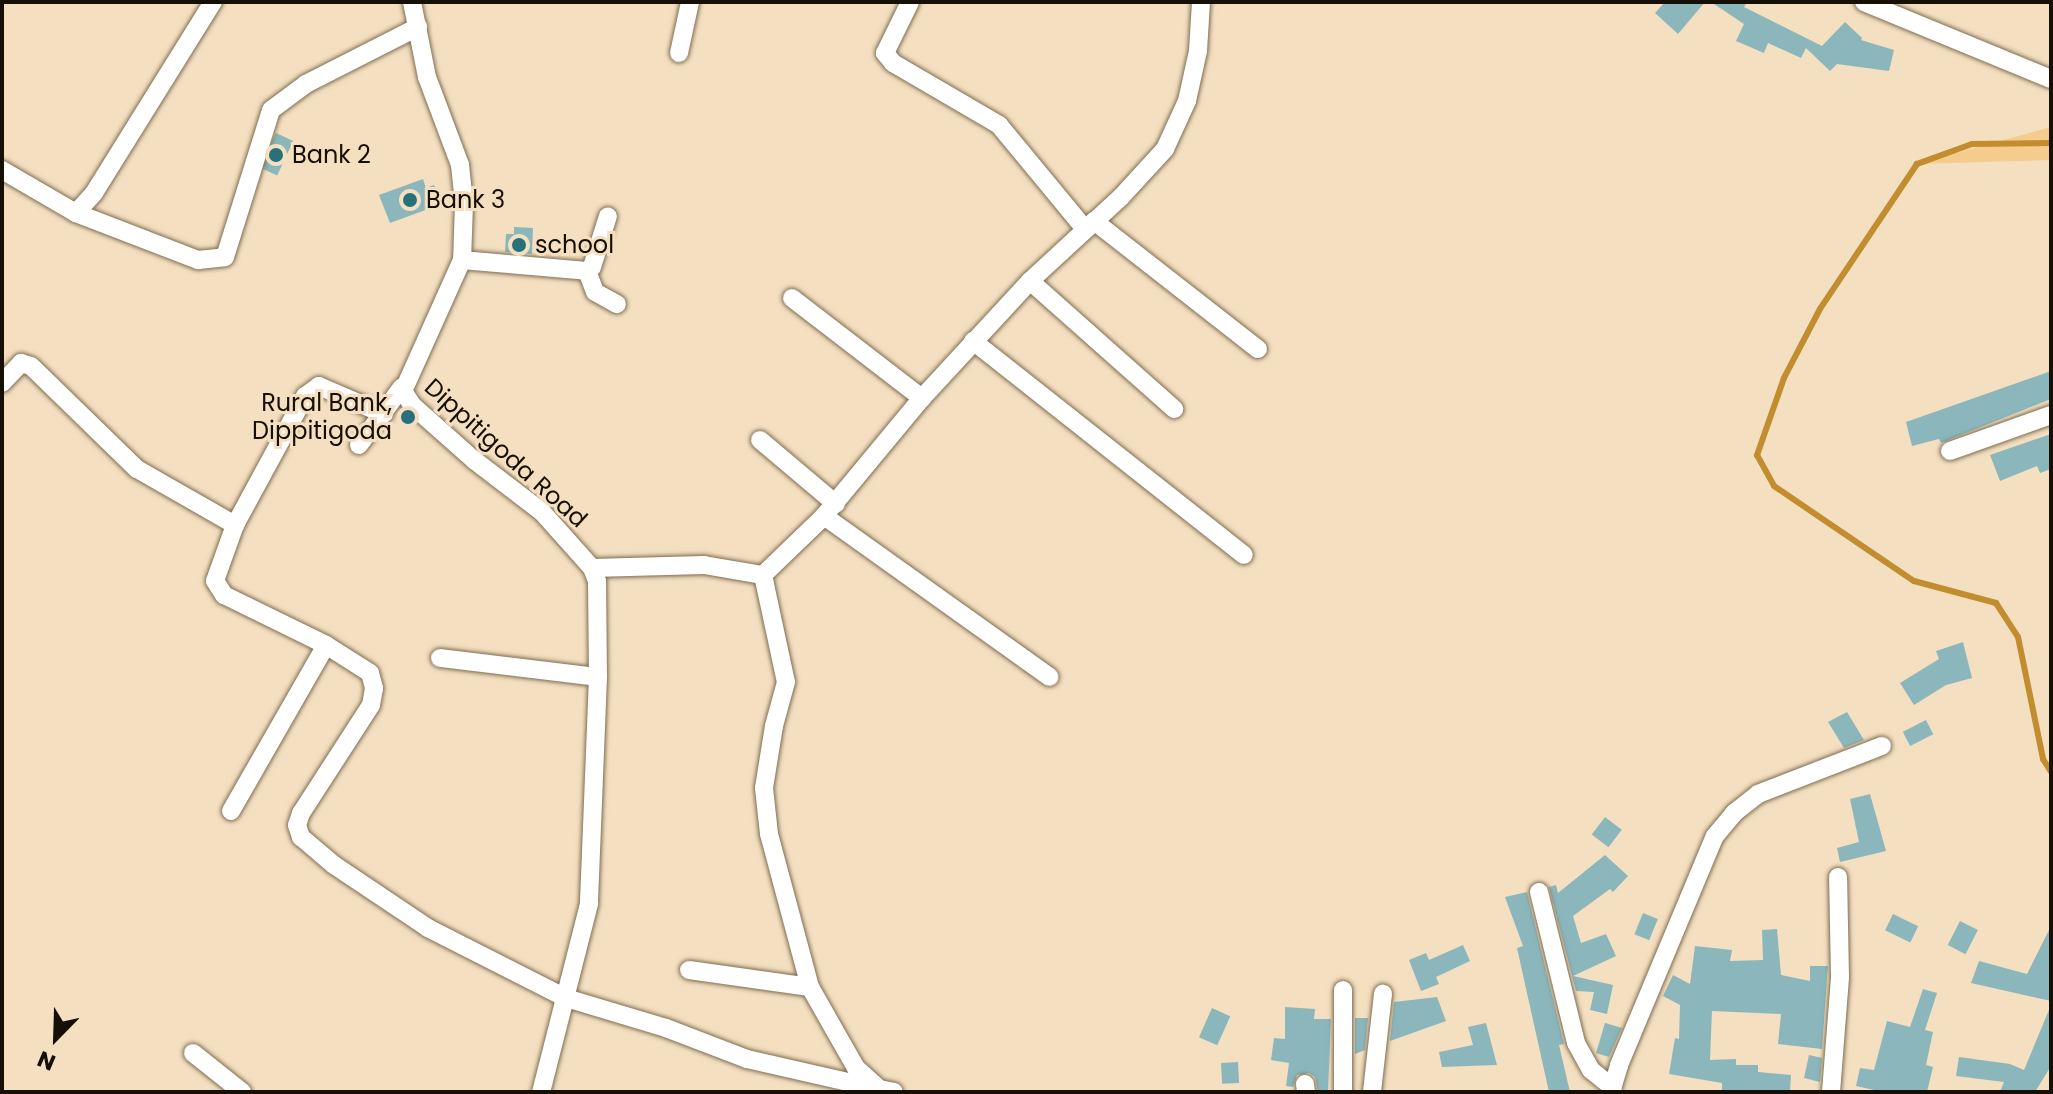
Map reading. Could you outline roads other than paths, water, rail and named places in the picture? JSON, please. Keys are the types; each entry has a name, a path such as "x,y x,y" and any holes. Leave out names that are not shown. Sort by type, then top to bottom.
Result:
{"street":[{"path":"76,213 94,193 213,2"},
{"name":"Dippitigoda Road","path":"412,2 427,77 460,165 464,204 462,260 402,387 412,405 474,460 542,512 592,568"},
{"path":"679,53 690,2"},
{"path":"910,2 885,53 893,63 999,125 1089,225 1258,349"},
{"path":"763,575 830,510 973,341 1030,281 1121,197 1165,149 1187,101 1198,51 1201,2"},
{"path":"1864,2 2051,79"},
{"path":"2,170 76,213 198,260 215,261 225,257 271,110 306,84 418,27"},
{"path":"462,260 587,271 592,267 608,216"},
{"path":"587,271 595,292 617,304"},
{"path":"1030,281 1174,409"},
{"path":"792,298 922,398"},
{"path":"973,341 1244,555"},
{"path":"2,383 21,363 31,366 137,469 235,525"},
{"path":"384,414 315,387 305,396 235,525 215,581 224,595 326,645 370,673 374,688 371,705 301,813 297,825 301,837 334,865 428,928 566,998 666,1028 747,1059 886,1090"},
{"path":"359,445 402,387"},
{"path":"1950,451 2051,415"},
{"path":"760,440 830,510 1050,677"},
{"path":"541,1092 589,904 598,677 597,581 592,568 704,565 763,575"},
{"path":"763,575 786,682 774,726 764,788 769,834 810,987 856,1068 886,1090"},
{"path":"231,811 326,645"},
{"path":"440,658 598,677"},
{"path":"1539,892 1576,1043 1591,1070 1612,1090 1619,1065 1715,836 1734,813 1758,794 1882,746"},
{"path":"1831,1092 1840,977 1838,877"},
{"path":"689,970 810,987"},
{"path":"1343,990 1343,1092"},
{"path":"1372,1092 1383,994"},
{"path":"193,1053 242,1092"}],"waterway":[{"path":"2051,143 1972,144 1917,164 1820,309 1784,378 1757,455 1774,486 1914,581 1996,603 2018,637 2043,759 2051,772"}],"place":[{"name":"Bank 2","path":"276,155"},
{"name":"Bank 3","path":"410,200"},
{"name":"school","path":"519,245"},
{"name":"Rural Bank, Dippitigoda","path":"408,417"}]}
